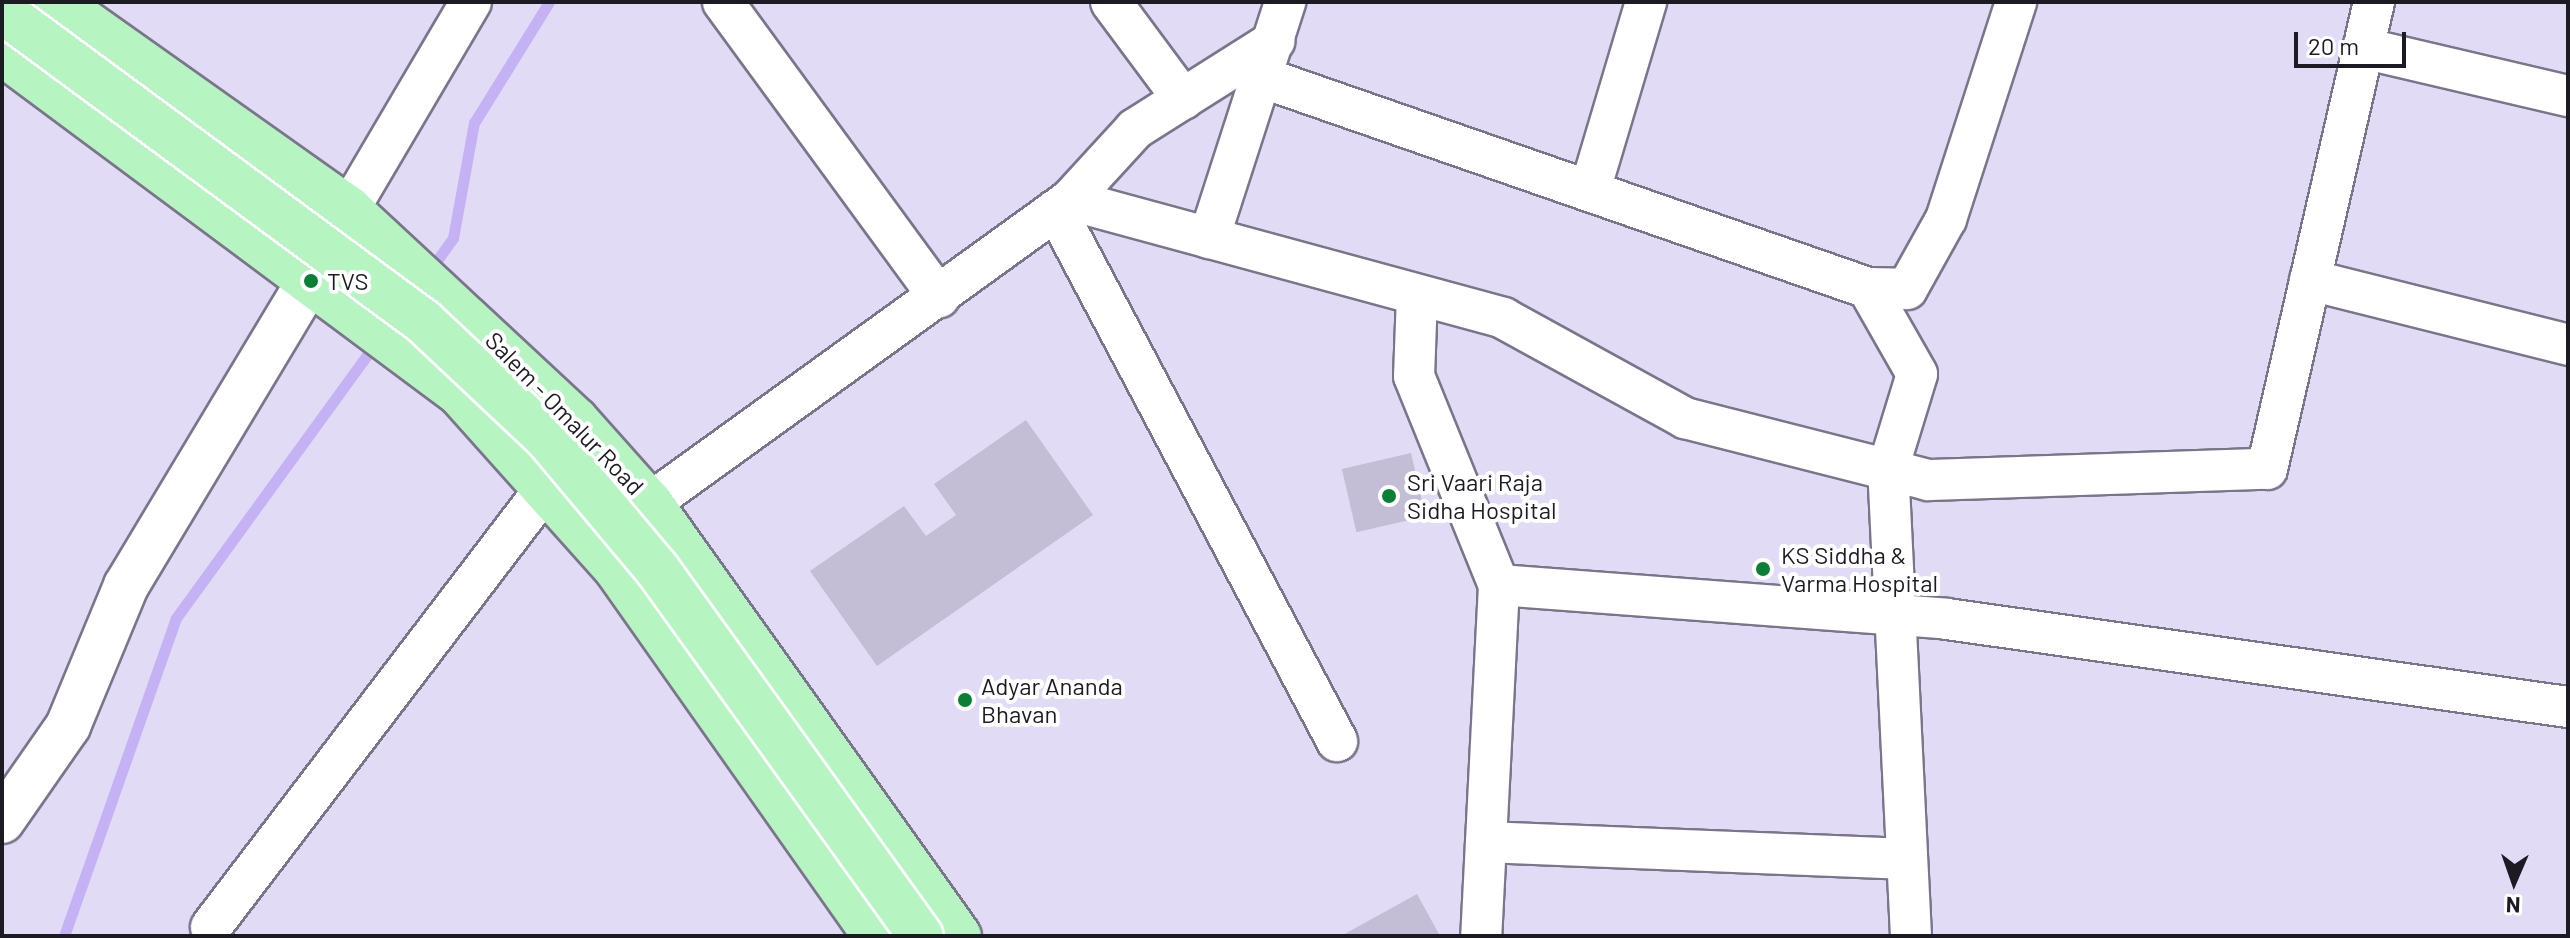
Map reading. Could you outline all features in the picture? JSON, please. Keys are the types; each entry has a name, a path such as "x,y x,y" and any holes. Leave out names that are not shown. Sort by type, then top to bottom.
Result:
{"main road":[{"name":"Salem - Omalur Road","path":"57,2 349,209 426,276 650,503 959,936"},
{"path":"2,11 424,322 547,438 657,569 921,936"},
{"path":"2,53 459,393 617,570 875,936"}],"street":[{"path":"2,821 68,726 126,586 311,281 349,209 471,2"},
{"path":"723,2 939,297"},
{"path":"1111,2 1183,99"},
{"path":"1209,238 1269,60 1285,2"},
{"path":"1590,190 1646,2"},
{"path":"650,503 1063,205 1135,129 1183,99 1269,60 1590,190 1868,288 1907,289 1946,219 2016,2"},
{"path":"1063,205 1209,238 1503,318 1685,418 1928,480 2267,469 2374,2"},
{"path":"2363,48 2568,96"},
{"path":"1063,205 1337,741"},
{"path":"2310,280 2568,345"},
{"path":"1868,288 1917,374 1888,469 1911,936"},
{"path":"1417,295 1414,376 1499,585 1481,936"},
{"path":"211,927 545,489"},
{"path":"1499,585 1893,615 2568,707"},
{"path":"1486,842 1907,859"}],"building":[{"path":"1026,420 1093,515 877,666 810,571 904,506 926,536 956,515 934,484"},
{"path":"1411,453 1426,516 1356,532 1342,469"},
{"path":"1417,894 1440,936 1341,936"}],"waterway":[{"path":"428,273 453,238 474,123 549,2"},
{"path":"64,936 176,618 377,341"}],"place":[{"name":"TVS","path":"311,281"},
{"name":"Sri Vaari Raja Sidha Hospital","path":"1389,496"},
{"name":"KS Siddha & Varma Hospital","path":"1763,569"},
{"name":"Adyar Ananda Bhavan","path":"965,700"}]}
